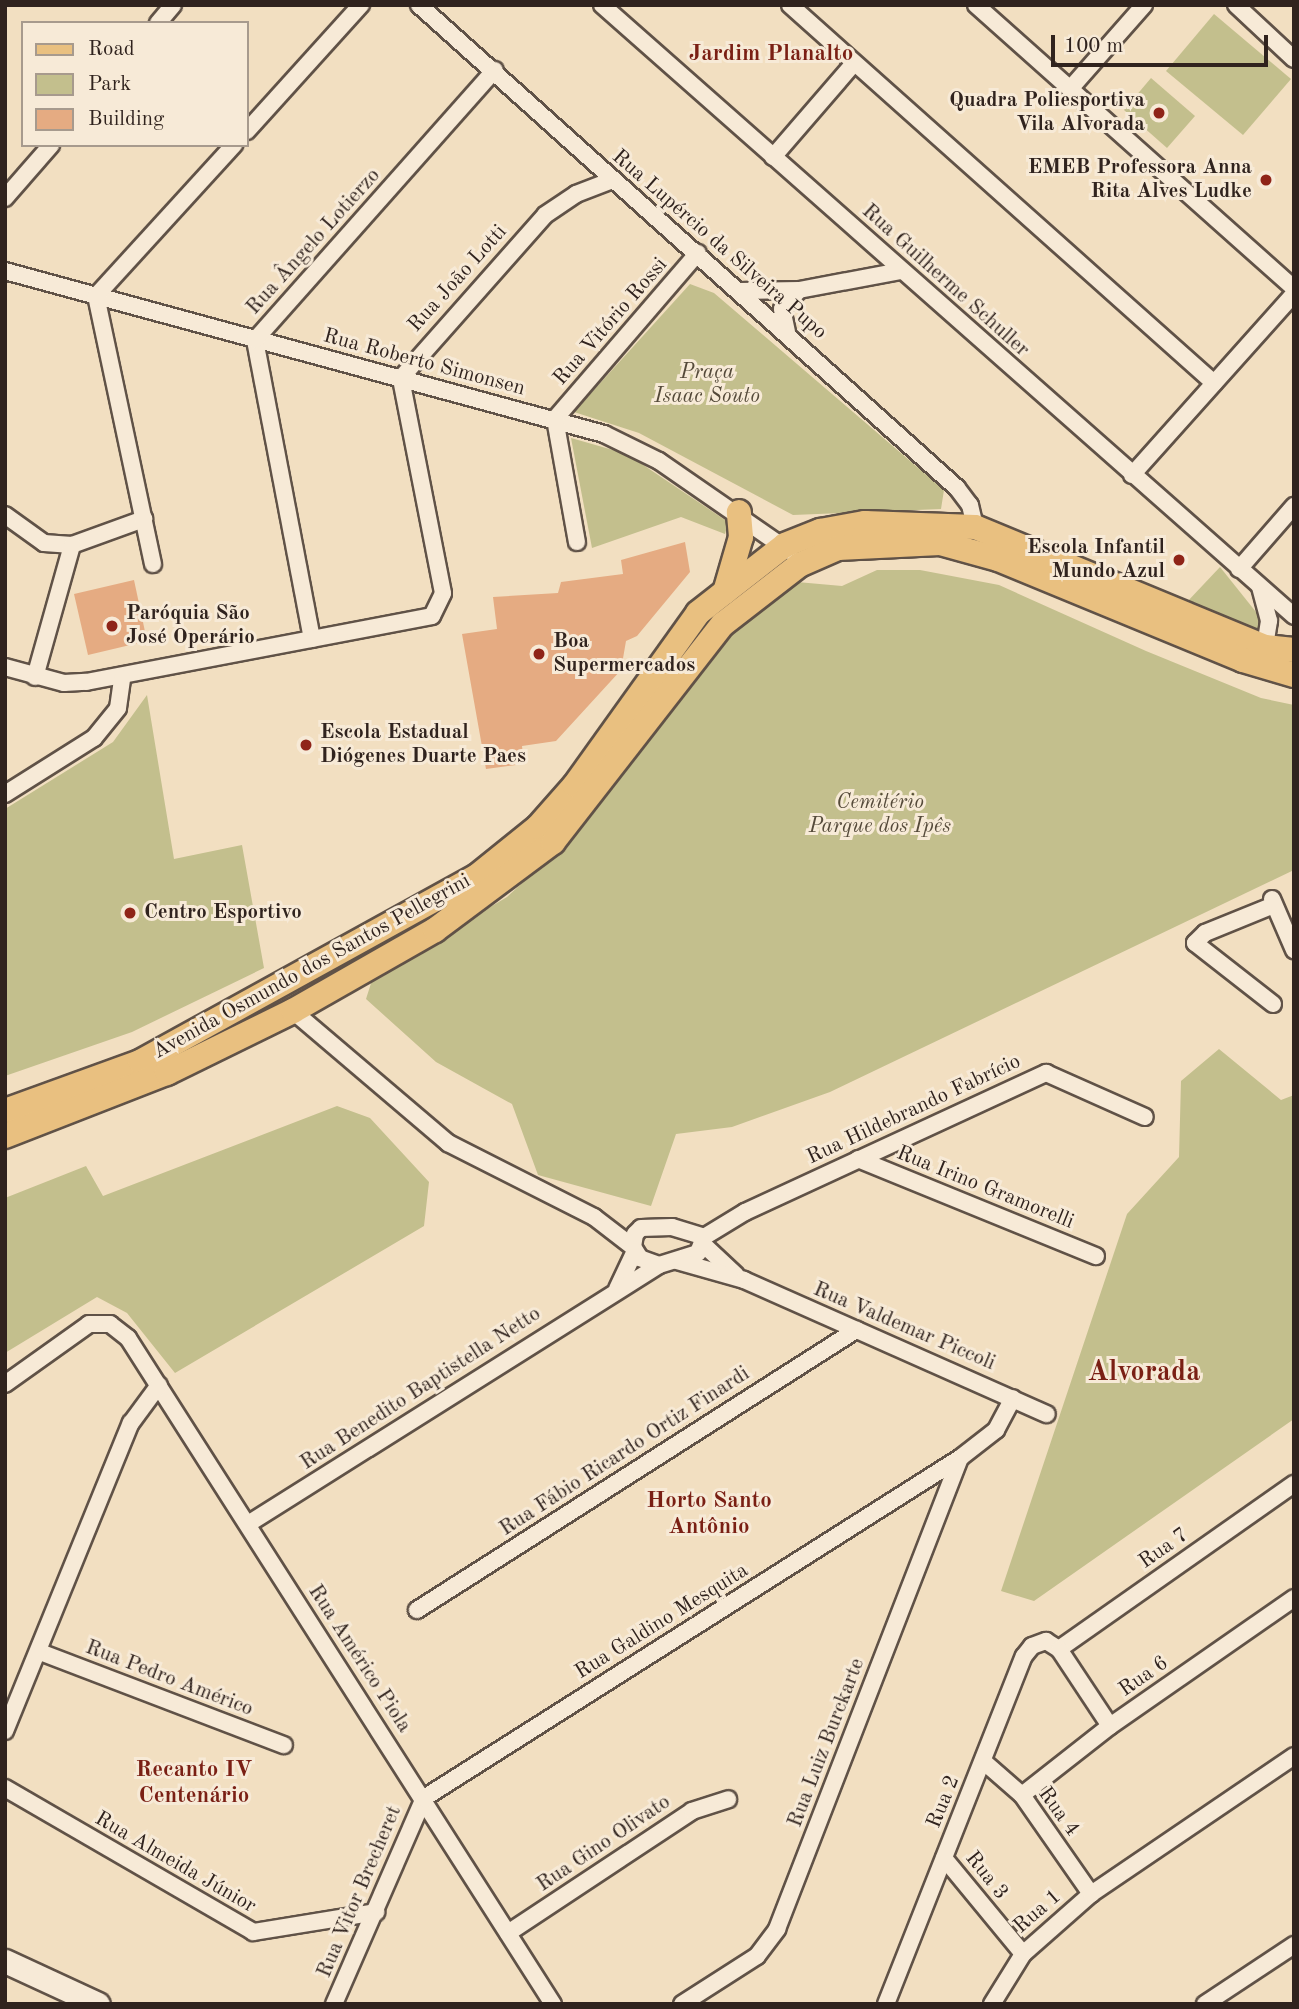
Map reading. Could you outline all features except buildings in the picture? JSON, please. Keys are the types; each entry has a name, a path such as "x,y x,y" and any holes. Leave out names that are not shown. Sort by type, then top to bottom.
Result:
{"main road":[{"path":"725,592 741,537 739,512"},
{"name":"Avenida Osmundo dos Santos Pellegrini","path":"5,1111 140,1062 439,901 538,827 575,785 668,650 698,614 725,592 792,555 865,523 975,527 1265,647 1294,650"},
{"path":"933,544 956,540 975,527"},
{"name":"Avenida Osmundo dos Santos Pellegrini","path":"5,1136 167,1073 293,1011 435,930 553,842 723,624 792,555 838,548 933,544 998,559 1243,660 1294,675"},
{"path":"293,1011 284,997 297,978"}],"street":[{"path":"160,21 173,5"},
{"path":"248,130 361,5"},
{"name":"Rua Lupércio da Silveira Pupo","path":"419,5 495,70 612,180 698,253 957,488 970,505 975,527"},
{"name":"Rua Guilherme Schuller","path":"602,5 1294,616"},
{"path":"976,5 1294,288"},
{"path":"1236,5 1294,59"},
{"path":"793,6 1214,383"},
{"path":"1070,89 1137,7"},
{"path":"773,157 854,63"},
{"name":"Rua Ângelo Lotierzo","path":"312,639 255,340 495,70"},
{"path":"5,198 49,147"},
{"path":"153,564 96,296 232,147"},
{"name":"Rua João Lotti","path":"401,378 544,215 576,194 612,180"},
{"name":"Rua Vitório Rossi","path":"577,542 555,419 698,253"},
{"name":"Rua Roberto Simonsen","path":"5,271 555,419 660,460 739,512 792,555"},
{"path":"740,291 799,290 901,271"},
{"path":"788,334 782,309 799,290"},
{"path":"1132,475 1294,294"},
{"path":"5,667 64,683 122,678 312,639 414,622 438,611 443,593 401,378"},
{"path":"1240,569 1294,506"},
{"path":"5,515 23,532 44,543 72,545 144,519"},
{"path":"35,677 72,545"},
{"path":"1261,587 1269,621 1265,647"},
{"path":"5,794 94,738 118,708 122,678"},
{"path":"1273,1003 1195,943 1205,933 1273,902 1294,950"},
{"path":"293,1011 448,1143 594,1217 659,1265"},
{"name":"Rua Hildebrando Fabrício","path":"677,1261 704,1241 858,1158 1046,1073 1145,1117"},
{"name":"Rua Irino Gramorelli","path":"858,1158 1096,1256"},
{"path":"594,1217 641,1228 685,1228 704,1241"},
{"path":"617,1289 641,1228"},
{"name":"Rua Valdemar Piccoli","path":"704,1241 744,1280"},
{"name":"Rua Valdemar Piccoli","path":"677,1261 744,1280 1047,1414"},
{"name":"Rua Benedito Baptistella Netto","path":"248,1524 617,1289 659,1265 677,1261"},
{"name":"Rua Américo Piola","path":"5,1384 89,1324 110,1324 128,1338 553,2004"},
{"name":"Rua Fábio Ricardo Ortiz Finardi","path":"417,1610 856,1329"},
{"path":"5,1731 40,1651 131,1423 159,1385"},
{"name":"Rua Galdino Mesquita","path":"424,1798 960,1458 996,1430 1013,1398"},
{"name":"Rua Luiz Burckarte","path":"682,2004 757,1956 777,1929 960,1458"},
{"name":"Rua 7","path":"1059,1649 1294,1484"},
{"name":"Rua 6","path":"1022,1796 1110,1726 1294,1598"},
{"name":"Rua 2","path":"887,2004 1024,1656 1046,1641 1059,1649"},
{"path":"1059,1649 1110,1726"},
{"name":"Rua Pedro Américo","path":"40,1651 284,1745"},
{"name":"Rua 1","path":"992,2004 1023,1954 1091,1894 1294,1756"},
{"name":"Rua 4","path":"983,1760 1022,1796 1091,1894"},
{"name":"Rua Almeida Júnior","path":"5,1788 253,1932 376,1912"},
{"name":"Rua Vitor Brecheret","path":"334,2004 424,1798"},
{"name":"Rua Gino Olivato","path":"508,1933 692,1811 728,1799"},
{"name":"Rua 3","path":"944,1858 1023,1954"},
{"path":"1205,2004 1294,1945"},
{"path":"5,1961 98,2004"}],"green space":[{"path":"1214,14 1291,79 1243,135 1166,71"},
{"name":"Quadra Poliesportiva Vila Alvorada","path":"1151,78 1195,116 1167,148 1124,110"},
{"name":"Praça Isaac Souto","path":"690,284 714,293 944,490 941,509 793,515 639,433 574,412"},
{"name":"Praça Isaac Souto","path":"571,438 627,454 728,522 725,534 681,517 592,548"},
{"path":"1220,567 1276,637 1186,603"},
{"name":"Cemitério Parque dos Ipês","path":"877,570 920,570 999,585 1146,651 1261,698 1294,705 1294,870 830,1092 732,1127 676,1134 651,1206 538,1175 512,1104 436,1062 366,999 373,977 507,897 558,850 725,636 768,600 797,582 842,586"},
{"name":"Centro Esportivo","path":"147,695 174,859 242,845 264,968 132,1032 5,1076 5,809 113,742"},
{"path":"1219,1049 1281,1100 1294,1095 1294,1419 1034,1601 1001,1591 1127,1214 1179,1157 1181,1081"},
{"path":"337,1106 370,1118 429,1182 424,1226 175,1373 127,1313 97,1297 5,1353 5,1198 86,1166 103,1196"}],"place":[{"name":"Quadra Poliesportiva Vila Alvorada","path":"1159,113"},
{"name":"EMEB Professora Anna Rita Alves Ludke","path":"1266,180"},
{"name":"Escola Infantil Mundo Azul","path":"1179,560"},
{"name":"Paróquia São José Operário","path":"112,626"},
{"name":"Boa Supermercados","path":"539,654"},
{"name":"Escola Estadual Diógenes Duarte Paes","path":"306,745"},
{"name":"Centro Esportivo","path":"130,913"}],"district":[{"name":"Jardim Planalto","path":"771,54"},
{"name":"Alvorada","path":"1144,1373"},
{"name":"Horto Santo Antônio","path":"709,1514"},
{"name":"Recanto IV Centenário","path":"194,1783"}]}
